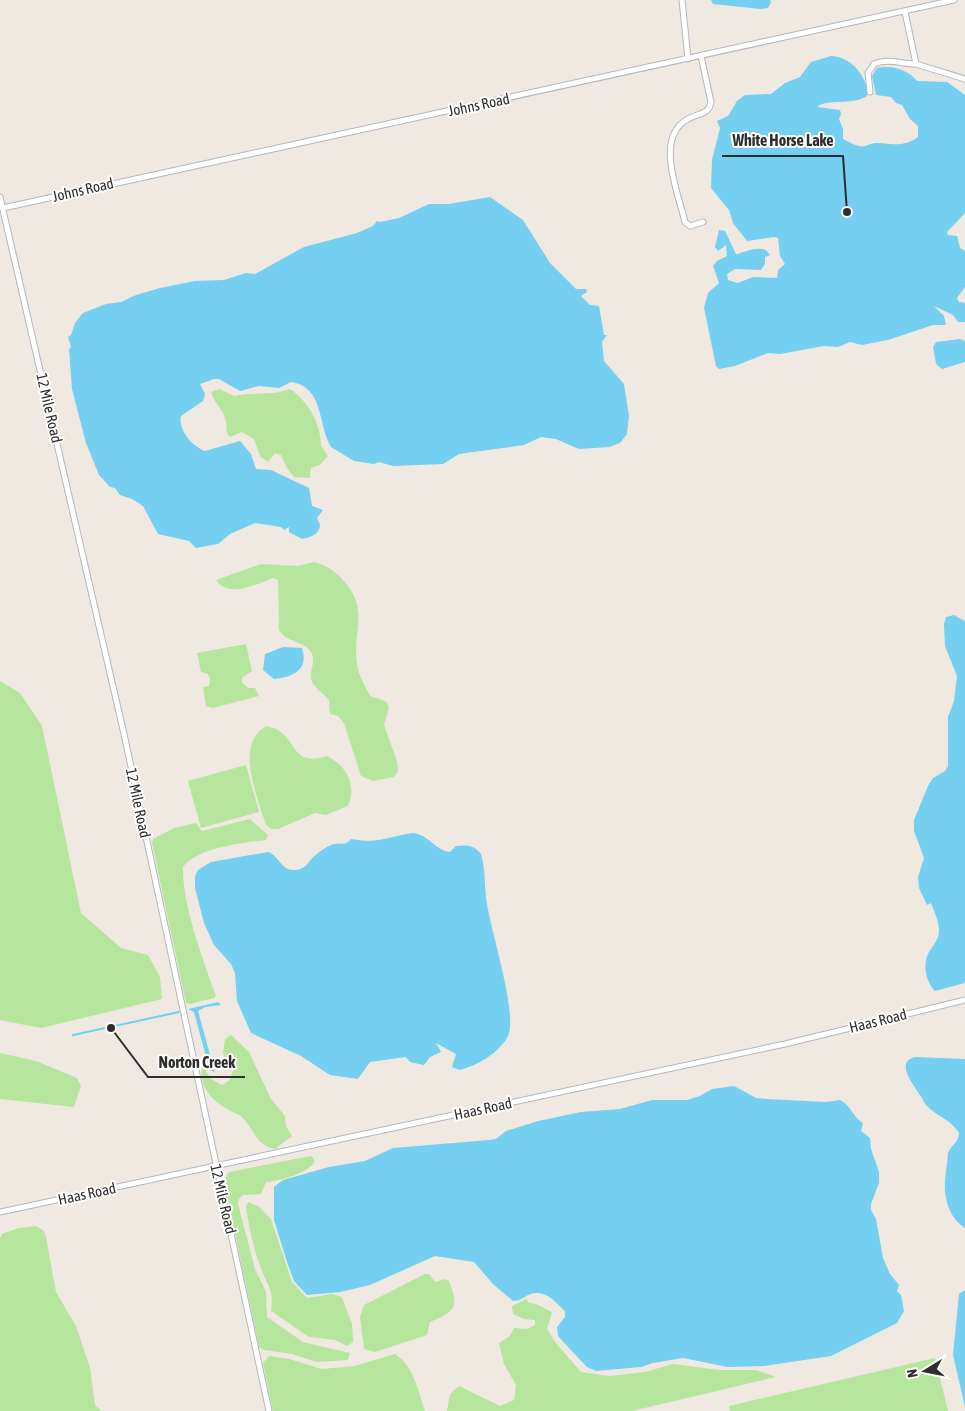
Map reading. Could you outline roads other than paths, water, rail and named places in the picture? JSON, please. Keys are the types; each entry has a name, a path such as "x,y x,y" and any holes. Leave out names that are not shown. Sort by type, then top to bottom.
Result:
{"street":[{"path":"682,0 688,59"},
{"name":"Johns Road","path":"3,208 954,0"},
{"path":"905,12 916,64"},
{"path":"701,56 711,102 710,108 708,111 687,119 678,126 671,138 668,152 685,222 690,226 703,222"},
{"path":"870,92 868,73 874,64 886,60 916,64 965,79"},
{"name":"12 Mile Road","path":"0,197 124,734 269,1411"},
{"name":"Haas Road","path":"0,1212 785,1044 965,1000"}],"water":[{"path":"711,0 770,0 771,2 768,8 761,9 713,4"},
{"path":"831,56 845,60 857,69 865,82 867,96 854,101 827,103 817,107 840,110 839,119 843,129 843,139 857,145 863,146 873,143 903,144 918,137 918,126 910,119 902,105 896,103 891,97 876,95 872,76 877,68 898,69 909,73 917,81 947,82 965,95 965,213 947,232 948,235 957,236 960,248 965,251 965,287 957,298 959,302 965,303 965,322 958,322 953,315 934,306 944,316 946,325 933,325 888,340 862,345 850,342 838,347 824,346 780,354 768,353 735,366 719,369 716,366 704,308 708,293 719,283 713,266 717,261 727,256 726,245 718,251 715,247 719,230 725,231 736,254 762,249 766,250 770,255 765,257 765,264 761,270 735,269 727,274 728,280 738,283 753,277 777,278 778,270 785,264 780,256 778,238 747,241 733,223 729,210 711,188 712,160 720,128 717,121 728,116 737,101 745,95 771,94 785,83 800,77 811,62"},
{"path":"490,197 523,220 550,263 576,289 586,289 587,292 581,296 590,305 599,306 604,335 607,335 602,342 604,361 624,384 629,416 627,434 620,443 609,447 579,449 556,439 541,437 524,445 459,454 443,464 393,466 379,462 374,464 354,461 331,447 315,399 302,385 291,382 279,388 259,386 240,391 219,379 214,379 200,384 205,394 203,401 181,416 182,427 187,437 205,451 240,441 251,454 256,469 271,470 309,488 312,506 323,510 317,518 320,525 316,533 302,539 289,532 289,527 284,530 281,527 255,523 230,534 218,544 196,548 189,541 158,534 143,506 132,499 120,495 115,488 110,487 99,475 86,443 72,389 69,349 71,347 68,337 83,313 160,288 195,281 224,280 246,273 255,274 304,247 357,233 373,226 377,221 399,218 429,204 449,204"},
{"path":"960,339 965,341 965,362 942,369 936,364 933,347 936,342"},
{"path":"954,615 965,621 965,983 935,991 929,983 925,967 929,952 938,937 939,927 931,903 927,905 919,888 918,877 924,858 914,831 914,820 933,778 945,771 948,766 948,717 954,701 957,676 945,646 944,624 946,617"},
{"path":"283,647 302,648 303,662 298,671 293,674 274,679 263,670 265,654"},
{"path":"412,833 423,836 444,851 450,852 456,846 467,846 473,847 481,854 489,917 507,992 510,1025 508,1036 504,1042 487,1058 459,1070 452,1067 456,1054 436,1043 441,1052 430,1057 424,1065 410,1062 406,1057 370,1062 358,1079 330,1075 301,1056 251,1033 237,1001 235,973 231,964 214,945 204,923 195,888 195,876 198,870 211,862 268,852 288,869 297,870 304,867 314,856 333,844 345,843 351,839 368,841"},
{"path":"218,1002 221,1005 205,1007 198,1011 215,1073 209,1068 194,1012 188,1009"},
{"path":"915,1057 965,1059 965,1228 952,1215 945,1190 948,1153 958,1139 959,1133 952,1125 924,1103 910,1080 906,1064"},
{"path":"734,1086 756,1098 826,1102 840,1100 863,1123 861,1131 870,1138 871,1149 879,1172 879,1183 871,1204 871,1210 876,1219 883,1258 890,1274 899,1285 897,1291 901,1295 904,1311 897,1323 831,1356 764,1366 728,1367 683,1358 641,1367 596,1371 587,1367 558,1336 557,1327 565,1317 565,1311 553,1300 544,1294 534,1293 513,1301 493,1284 474,1262 435,1256 370,1285 340,1292 307,1295 294,1281 274,1220 274,1187 283,1180 329,1167 365,1161 393,1148 496,1139 506,1131 538,1121 581,1112 620,1109 652,1100 687,1100 700,1096 712,1089"},
{"path":"965,1290 965,1407 953,1355 959,1294"}],"waterway":[{"path":"73,1035 179,1012"}],"place":[{"name":"White Horse Lake","path":"847,212"},
{"name":"Norton Creek","path":"111,1028"}]}
